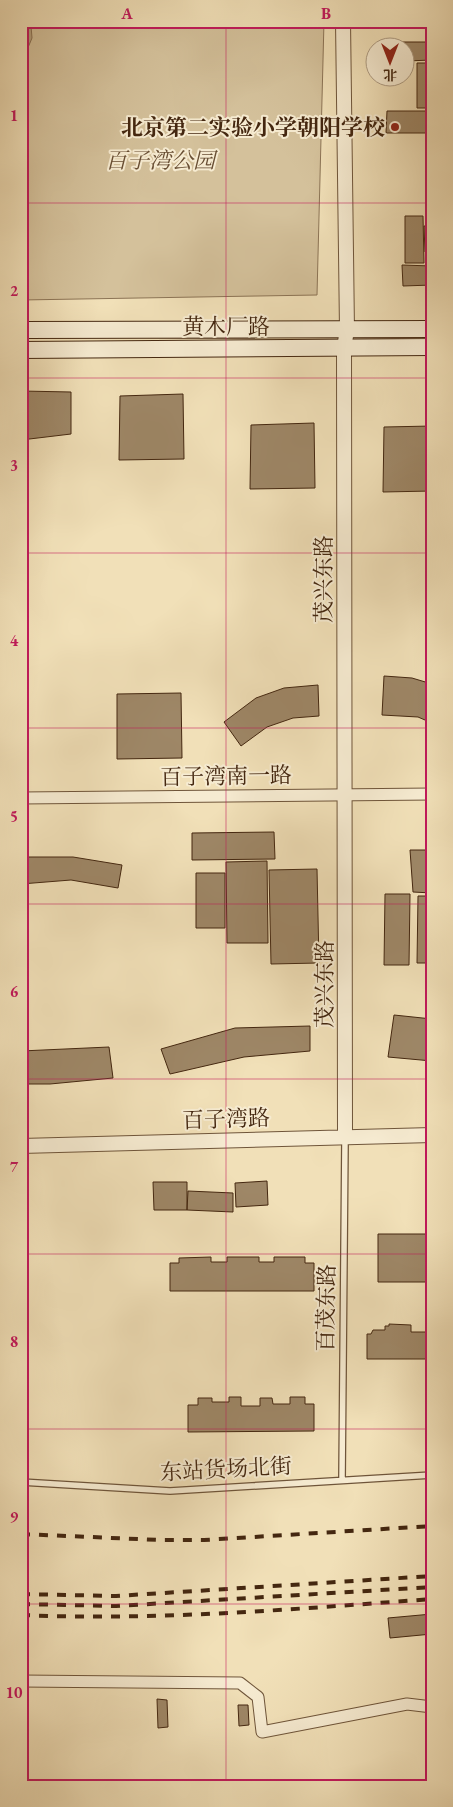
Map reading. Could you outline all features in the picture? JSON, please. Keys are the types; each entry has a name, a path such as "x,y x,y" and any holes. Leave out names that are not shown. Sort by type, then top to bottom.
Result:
{"main road":[{"path":"21,330 432,329"},
{"name":"黄木厂路","path":"21,350 432,347"}],"street":[{"name":"茂兴东路","path":"343,21 347,330 344,348 346,1137"},
{"name":"百子湾南一路","path":"21,798 432,794"},
{"name":"百子湾路","path":"21,1146 432,1135"},
{"path":"21,1681 240,1683 258,1697 262,1732 407,1704 432,1708"}],"lane":[{"name":"百茂东路","path":"342,1480 346,1137"},
{"name":"东站货场北街","path":"21,1482 170,1491 432,1475"}],"green space":[{"name":"百子湾公园","path":"21,21 324,21 317,295 21,300"}],"shaded area":[{"path":"21,21 36,21 31,26 32,38 27,50 21,50"}],"building":[{"path":"416,42 432,42 432,60 416,61"},
{"path":"417,63 432,63 432,108 417,108"},
{"path":"387,111 432,111 432,133 386,133"},
{"path":"405,216 423,216 424,263 405,263"},
{"path":"424,226 432,226 432,252 425,252"},
{"path":"402,265 432,266 432,285 403,286"},
{"path":"21,391 71,392 71,434 21,440"},
{"path":"183,394 184,459 119,460 120,396"},
{"path":"314,423 315,488 250,489 251,425"},
{"path":"432,426 432,491 383,492 384,427"},
{"path":"21,675 23,715 21,715"},
{"path":"384,676 412,678 432,684 432,723 418,717 382,715"},
{"path":"318,685 319,716 293,718 267,727 241,746 224,722 256,698 284,688"},
{"path":"181,693 182,758 117,759 117,694"},
{"path":"274,832 275,859 192,860 192,833"},
{"path":"410,850 432,850 432,893 413,892"},
{"path":"21,857 73,857 122,865 118,888 71,880 21,884"},
{"path":"267,861 268,943 227,943 226,862"},
{"path":"317,869 319,963 271,964 269,870"},
{"path":"196,873 225,873 225,928 196,928"},
{"path":"385,894 410,894 409,965 384,965"},
{"path":"418,896 432,896 432,963 417,963"},
{"path":"394,1015 432,1019 432,1061 388,1057"},
{"path":"310,1026 310,1051 244,1057 170,1074 161,1049 235,1028"},
{"path":"109,1047 113,1078 50,1084 21,1084 21,1051"},
{"path":"267,1181 268,1205 236,1207 235,1183"},
{"path":"153,1182 187,1182 187,1210 154,1210"},
{"path":"188,1191 233,1193 233,1212 187,1210"},
{"path":"378,1234 432,1234 432,1282 378,1282"},
{"path":"211,1257 211,1262 227,1262 227,1257 259,1257 259,1262 274,1262 274,1257 305,1257 305,1263 314,1263 314,1291 170,1291 170,1263 179,1263 179,1258"},
{"path":"389,1324 411,1325 411,1332 430,1332 430,1326 432,1326 432,1359 367,1359 367,1334 371,1334 373,1330 385,1330 385,1326 389,1326"},
{"path":"229,1397 241,1397 241,1406 260,1406 260,1398 272,1398 273,1404 290,1404 290,1397 305,1397 305,1404 314,1404 314,1431 188,1432 188,1405 198,1405 198,1398 212,1398 212,1402 229,1402"},
{"path":"432,1614 432,1634 390,1638 388,1618"},
{"path":"157,1699 167,1700 168,1727 158,1728"},
{"path":"238,1705 248,1705 249,1725 239,1726"}],"railway":[{"path":"21,1534 204,1540 432,1526"},
{"path":"21,1594 116,1596 432,1576"},
{"path":"21,1604 116,1606 432,1587"},
{"path":"21,1615 176,1615 432,1599"}],"place":[{"name":"北京第二实验小学朝阳学校","path":"395,127"}]}
